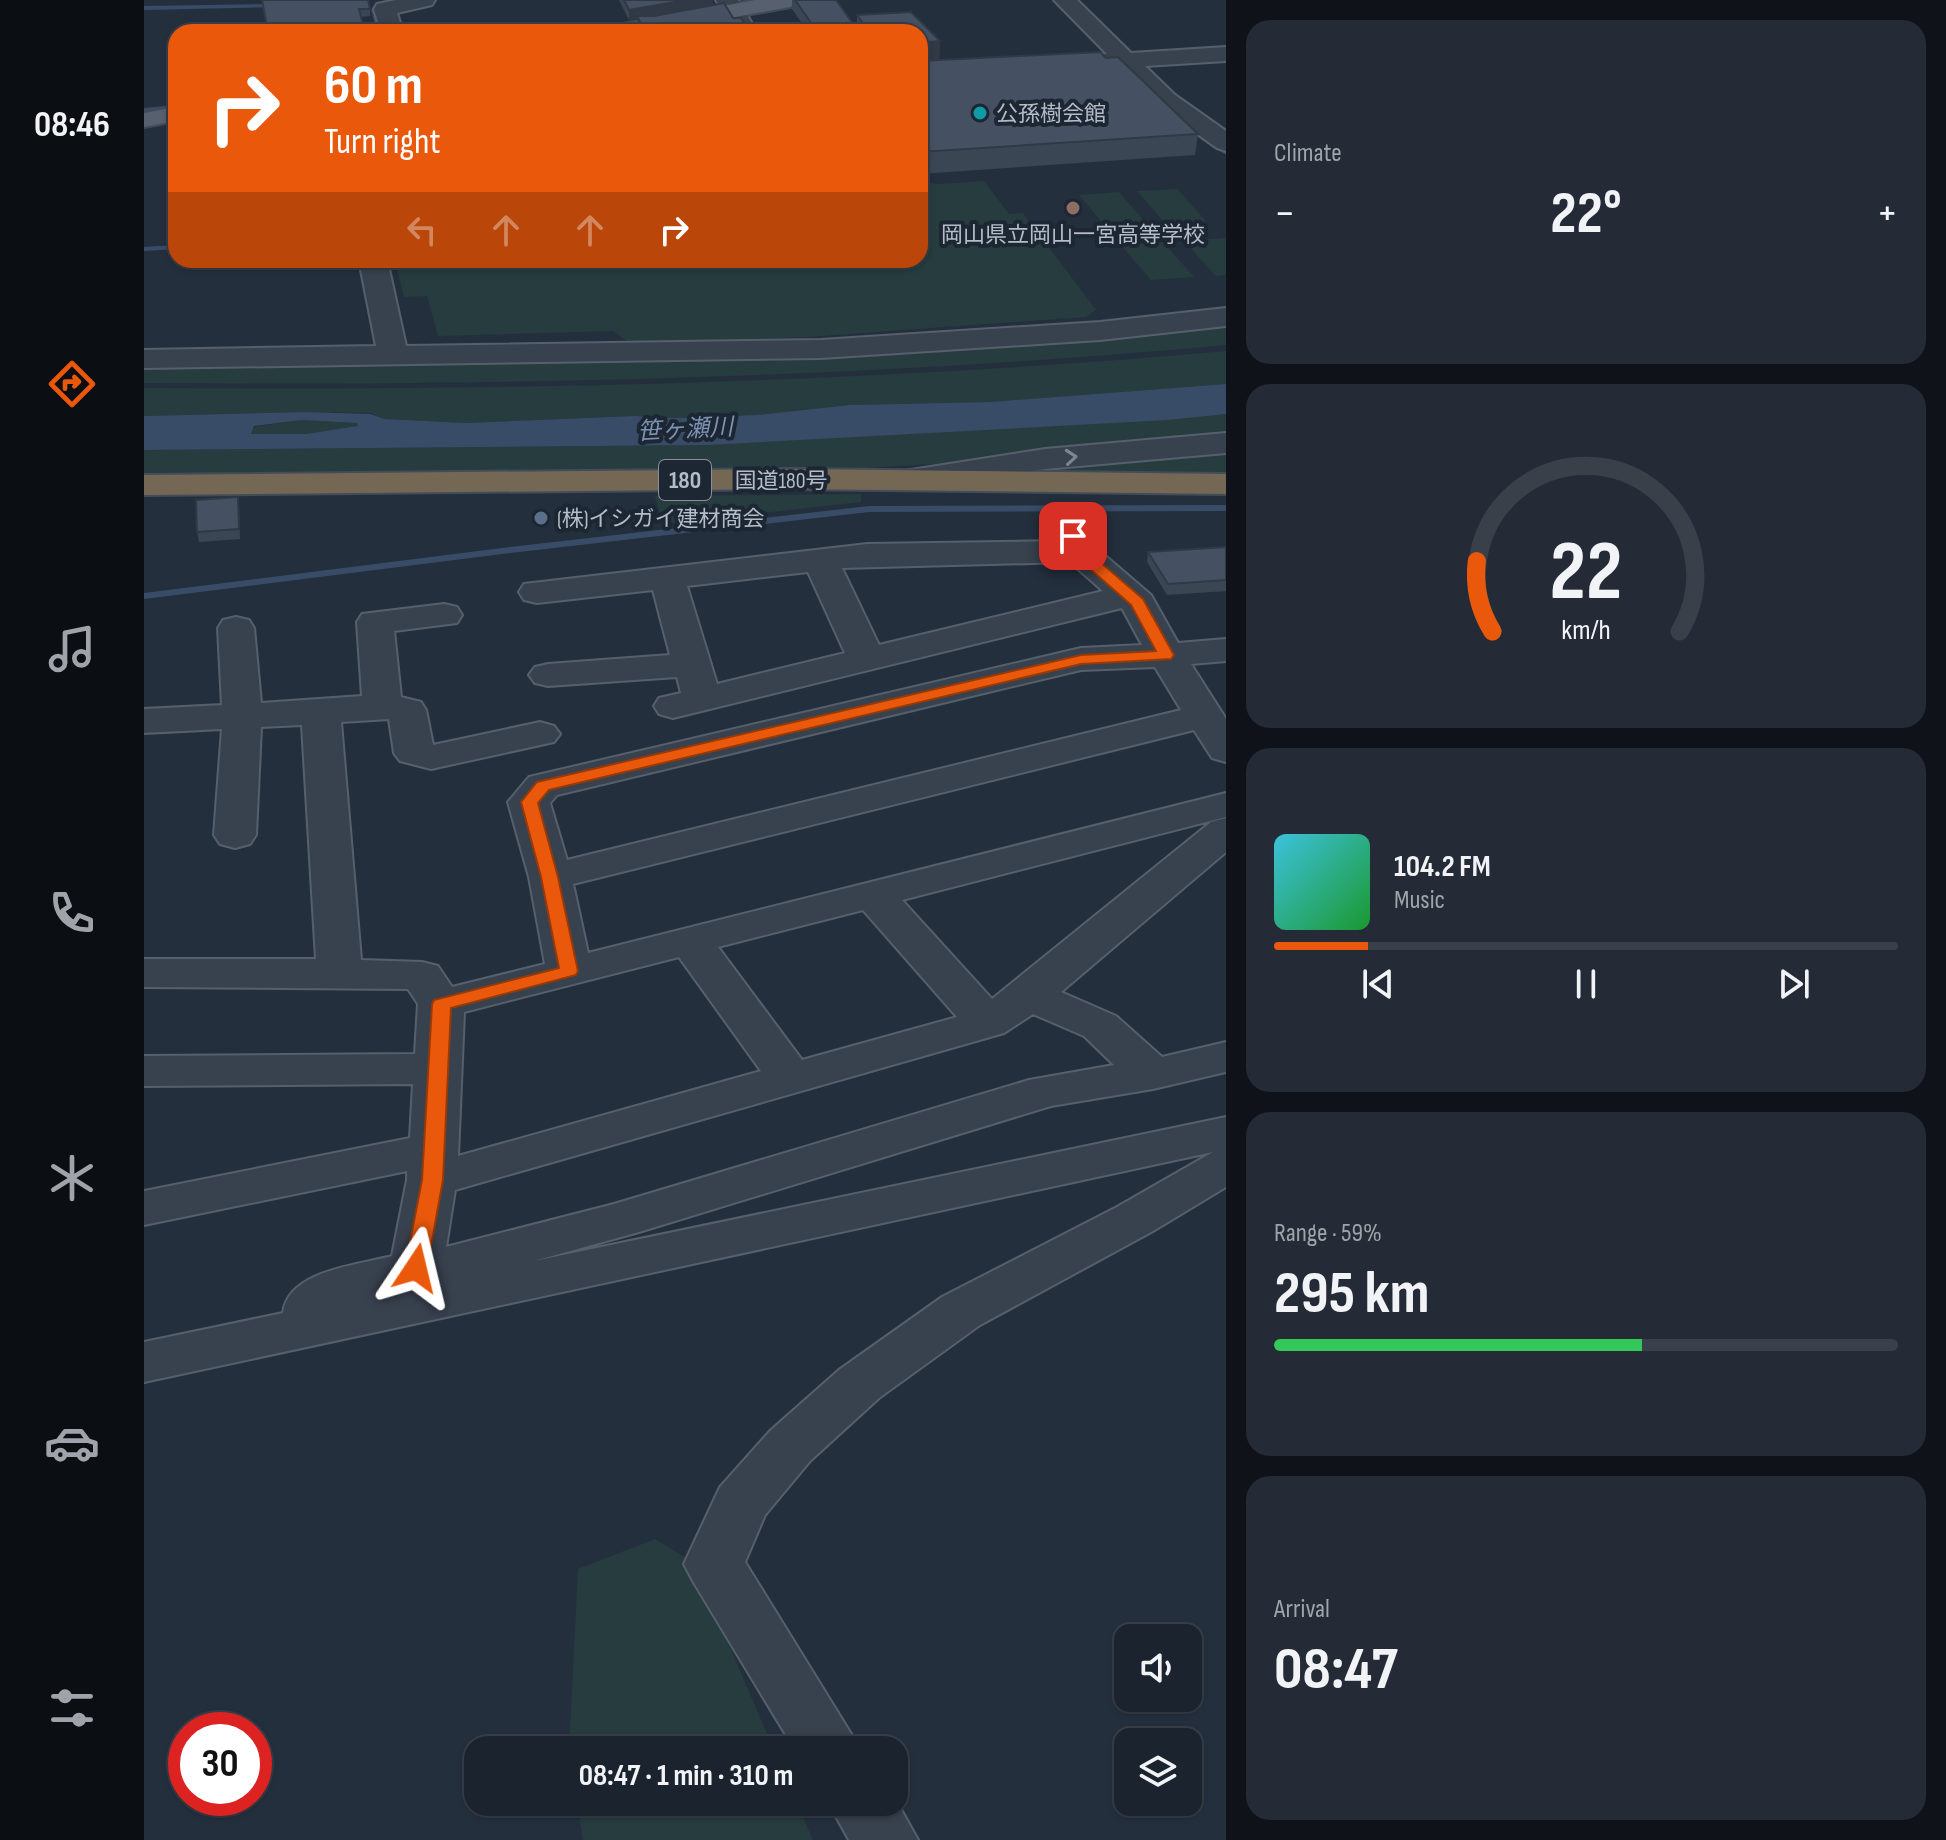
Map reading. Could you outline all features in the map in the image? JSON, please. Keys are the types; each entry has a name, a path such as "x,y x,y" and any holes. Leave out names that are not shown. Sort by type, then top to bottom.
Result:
{"highway":[{"name":"国道180号","path":"144,485 911,480 1226,484"}],"main road":[{"path":"651,24 730,5 790,0"},
{"path":"144,120 168,116"}],"street":[{"path":"362,0 394,5"},
{"path":"390,24 385,9 424,0"},
{"path":"1065,0 1121,59 1166,100 1226,143"},
{"path":"730,5 741,24"},
{"path":"1047,65 1226,54"},
{"path":"375,268 393,356"},
{"path":"144,359 821,349 1100,331 1226,317"},
{"path":"911,480 1045,459 1226,443"},
{"path":"537,592 867,555 1073,536 1138,603 1166,655 1226,750"},
{"path":"820,560 867,659"},
{"path":"667,577 689,690"},
{"path":"548,675 689,690 867,659 1129,595"},
{"path":"382,706 375,622 444,615"},
{"path":"235,835 242,715 236,628"},
{"path":"569,971 550,877 529,802 543,786 1081,659 1226,650"},
{"path":"144,721 382,706 407,710 414,753 431,757 540,734"},
{"path":"321,712 339,973"},
{"path":"550,877 1204,716"},
{"path":"441,1004 1226,805"},
{"path":"144,1208 432,1165 791,1079 988,1023 1029,995 1226,831"},
{"path":"873,895 988,1023"},
{"path":"691,942 791,1079"},
{"path":"144,973 422,976 441,1004 432,1165 416,1268"},
{"path":"1029,995 1100,1026 1153,1074"},
{"path":"309,1328 311,1304 331,1291 416,1268 454,1264 621,1220 1046,1091 1153,1074 1226,1057"},
{"path":"144,1071 438,1069"},
{"path":"144,1362 1226,1133"},
{"path":"820,1736 714,1564 741,1503 790,1446 859,1384 961,1311 1135,1219 1226,1165"},
{"path":"870,1816 885,1840"}],"green space":[{"path":"984,181 1009,214 1023,213 1096,310 1086,317 807,337 629,343 613,331 438,336 427,296 404,297 397,268 928,268 928,182"},
{"path":"1177,189 1206,221 1165,223 1137,191"},
{"path":"1119,192 1147,224 1106,227 1079,195"},
{"path":"1226,238 1226,275 1216,276 1184,241"},
{"path":"1163,242 1194,277 1151,280 1121,245"},
{"path":"1226,322 1226,345 956,365 686,378 415,383 144,383 144,366 381,364"},
{"path":"1226,351 1226,384 990,402 850,405 758,415 465,423 385,419 370,413 144,416 144,388 415,388 686,383 956,371"},
{"path":"1226,414 1226,437 950,463 851,469 144,475 144,450 709,445"},
{"path":"302,420 358,423 358,427 306,434 251,434 254,427"},
{"path":"1226,453 1226,477 995,476 1017,470"},
{"path":"861,494 861,502 663,524 655,496"},
{"path":"655,1539 694,1563 768,1736 570,1736 578,1569"},
{"path":"579,1816 802,1816 813,1840 583,1840"}],"water":[{"name":"笹ヶ瀬川","path":"1226,384 1226,414 1167,420 709,445 144,450 144,416 305,412 370,414 385,419 465,423 757,415 850,405 990,402","holes":["302,420 357,423 358,426 306,434 251,434 254,426"]}],"building":[{"path":"262,0 368,0 370,9 359,9 363,24 266,24"},
{"path":"624,0 687,0 629,10"},
{"path":"795,0 836,0 853,24 812,24"},
{"path":"724,3 733,18 741,18 745,24 641,24 637,16 654,16"},
{"path":"911,12 923,24 864,24 857,15"},
{"path":"928,29 940,41 928,42"},
{"path":"1100,52 1106,58 1118,57 1198,134 928,151 928,61"},
{"path":"238,497 239,529 197,532 196,500"},
{"path":"1226,547 1226,580 1168,584 1148,552"}],"waterway":[{"path":"144,8 277,5"},
{"path":"377,5 374,10 378,24"},
{"path":"144,110 168,108"},
{"path":"1209,141 1226,153"},
{"path":"144,249 168,248"},
{"path":"144,596 869,509 1226,508"}],"place":[{"name":"公孫樹会館","path":"980,113"},
{"name":"岡山県立岡山一宮高等学校","path":"1073,208"},
{"name":"(株)イシガイ建材商会","path":"541,518"}],"route":[{"path":"416,1268 432,1180 431,1150 441,1004 569,971 550,877 529,802 543,786 1081,659 1166,655 1138,603 1079,551 1073,536"}]}
